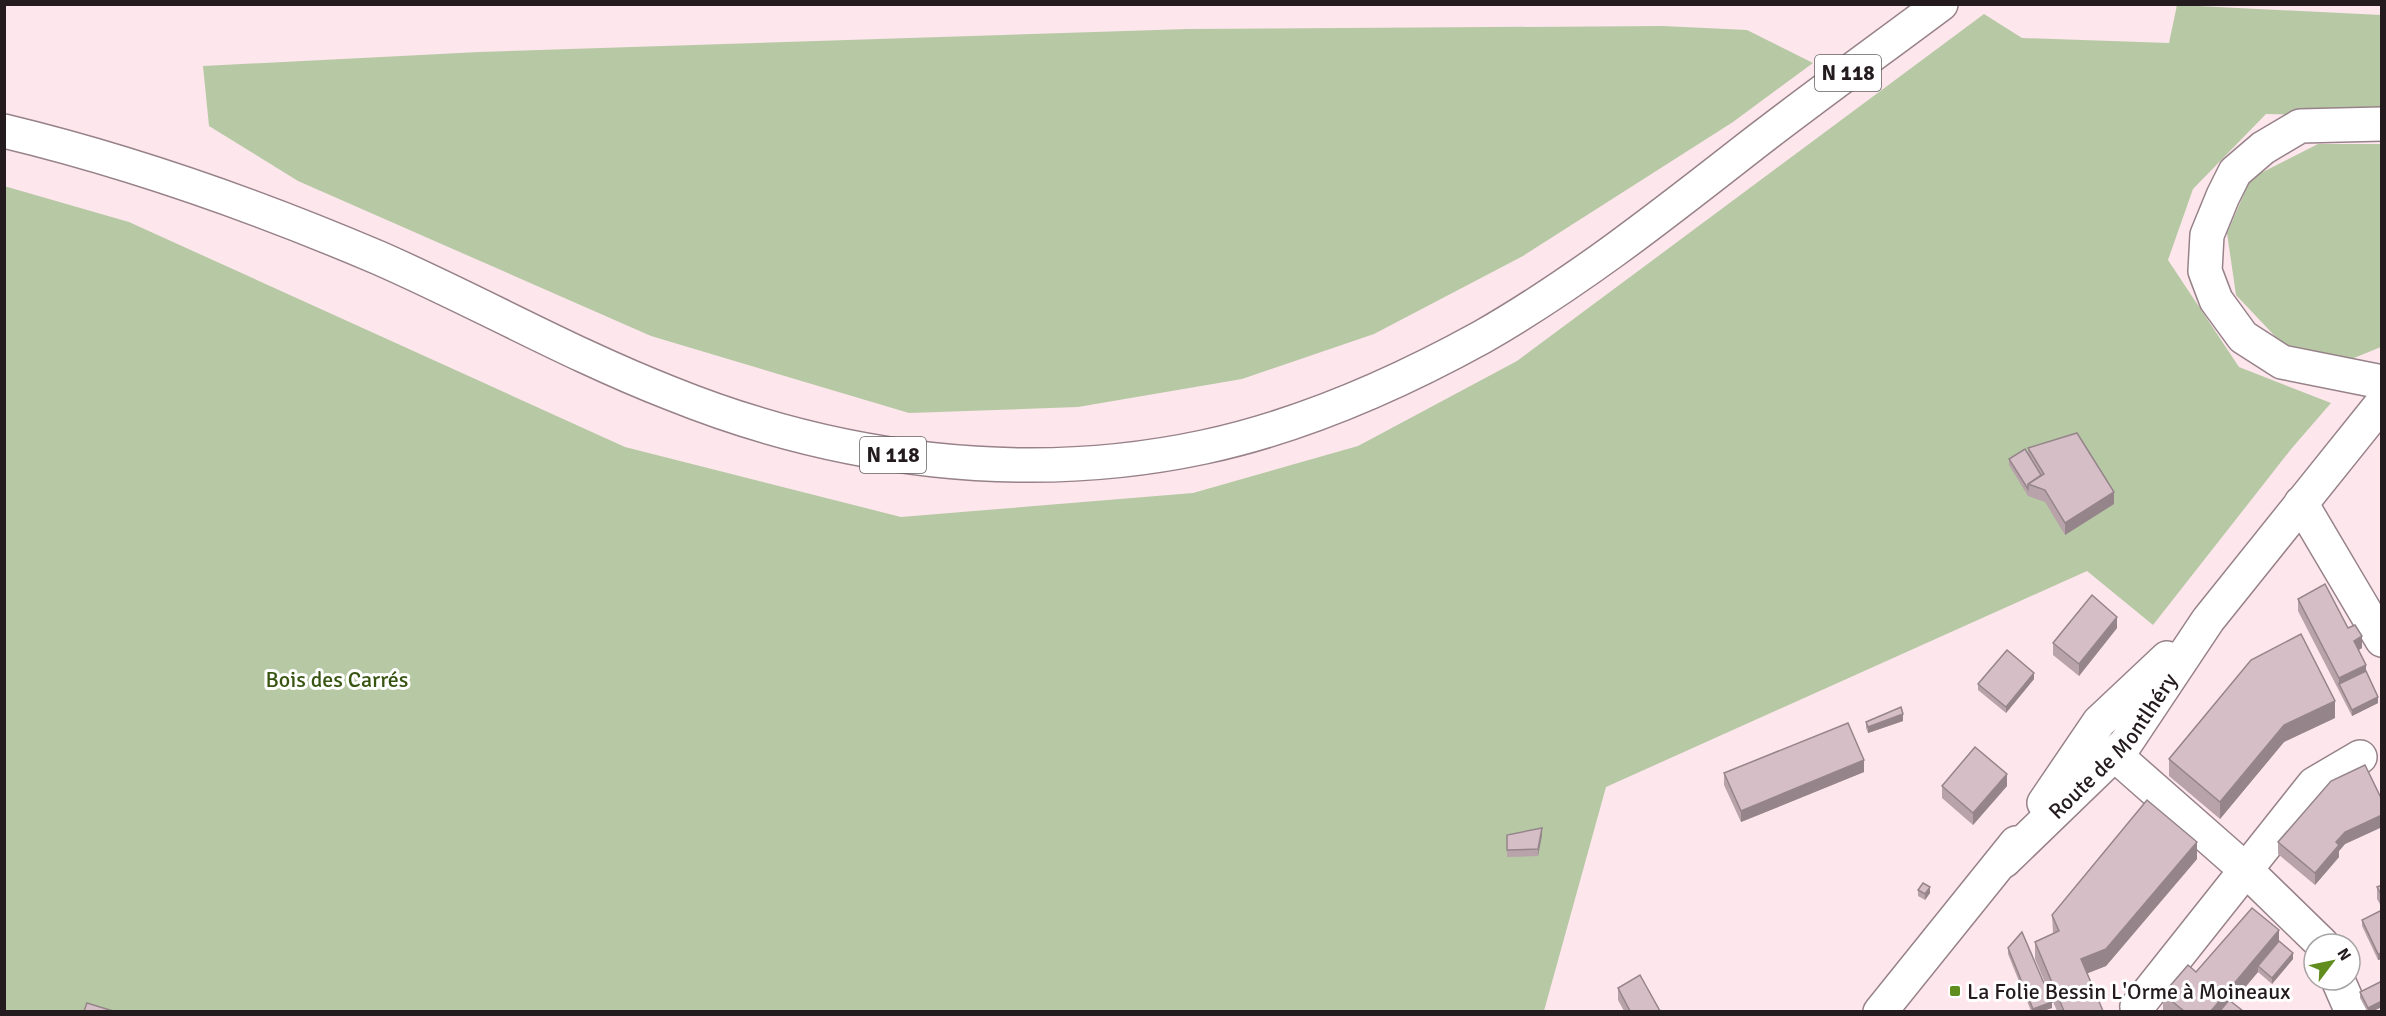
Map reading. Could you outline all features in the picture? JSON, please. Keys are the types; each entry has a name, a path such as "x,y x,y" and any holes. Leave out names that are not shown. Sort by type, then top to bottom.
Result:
{"main road":[{"name":"N 118","path":"4,131 146,169 246,206 378,258 669,393 785,433 872,453 999,465 1131,458 1206,446 1302,419 1365,395 1485,335 1653,223 1756,142 1941,4"},
{"path":"2382,124 2300,126 2263,148 2235,172 2223,196 2206,234 2205,271 2216,300 2243,337 2282,362 2382,382"},
{"name":"Route de Montlhéry","path":"2004,861 2126,743 2208,620 2382,403"},
{"path":"2301,503 2382,640"},
{"name":"Route de Montlhéry","path":"1880,1011 2004,861 2099,722 2208,620"},
{"path":"2114,754 2247,871 2310,932"},
{"path":"2139,1011 2137,1007 2314,784 2360,757"},
{"path":"2343,992 2352,1011"}],"green space":[{"name":"Bois des Carrés","path":"2177,5 2381,15 2381,116 2266,114 2193,189 2168,260 2239,367 2331,403 2292,448 2153,625 2087,571 1606,787 1544,1011 5,1011 4,186 129,222 625,447 901,517 1193,493 1358,446 1517,361 1984,14 2022,38 2169,43"},
{"path":"1663,26 1747,30 1813,63 1733,122 1523,256 1374,334 1242,379 1078,407 909,413 651,336 298,181 209,126 203,66 479,52 1188,29"},
{"path":"2318,144 2381,144 2381,347 2349,360 2288,350 2236,295 2227,233 2251,178"}],"building":[{"path":"2077,433 2114,492 2065,523 2045,490 2028,484 2044,474 2028,448"},
{"path":"2025,449 2041,475 2028,484 2028,489 2009,459"},
{"path":"2325,584 2348,628 2355,625 2362,636 2354,641 2366,665 2339,678 2298,599"},
{"path":"2092,595 2117,617 2079,664 2053,643"},
{"path":"2301,634 2335,701 2284,725 2220,802 2169,759 2251,660"},
{"path":"2007,650 2034,673 2006,707 1978,684"},
{"path":"2366,671 2378,697 2352,710 2339,684"},
{"path":"1901,707 1903,714 1868,727 1866,722"},
{"path":"1848,723 1864,760 1741,811 1724,773"},
{"path":"1975,747 2007,774 1973,813 1942,786"},
{"path":"2365,765 2382,800 2382,815 2345,832 2336,842 2339,845 2315,873 2278,842 2331,781"},
{"path":"2147,800 2197,842 2106,949 2081,959 2103,1011 2064,1011 2035,942 2059,931 2052,915"},
{"path":"1542,828 1538,849 1507,850 1507,835"},
{"path":"1923,883 1930,887 1925,894 1918,890"},
{"path":"2382,885 2382,896 2377,887"},
{"path":"2252,908 2279,930 2211,1011 2184,1011 2163,994 2188,965 2196,972"},
{"path":"2382,910 2382,953 2378,954 2362,920"},
{"path":"2022,932 2052,1002 2033,1009 2008,948"},
{"path":"2279,941 2293,953 2272,978 2258,966"},
{"path":"1640,975 1660,1011 1630,1011 1618,988"},
{"path":"2382,981 2382,1001 2368,1008 2360,992"},
{"path":"2229,1000 2243,1011 2220,1011"},
{"path":"87,1003 113,1011 84,1011"}],"place":[{"name":"La Folie Bessin L'Orme à Moineaux","path":"1955,991"}]}
